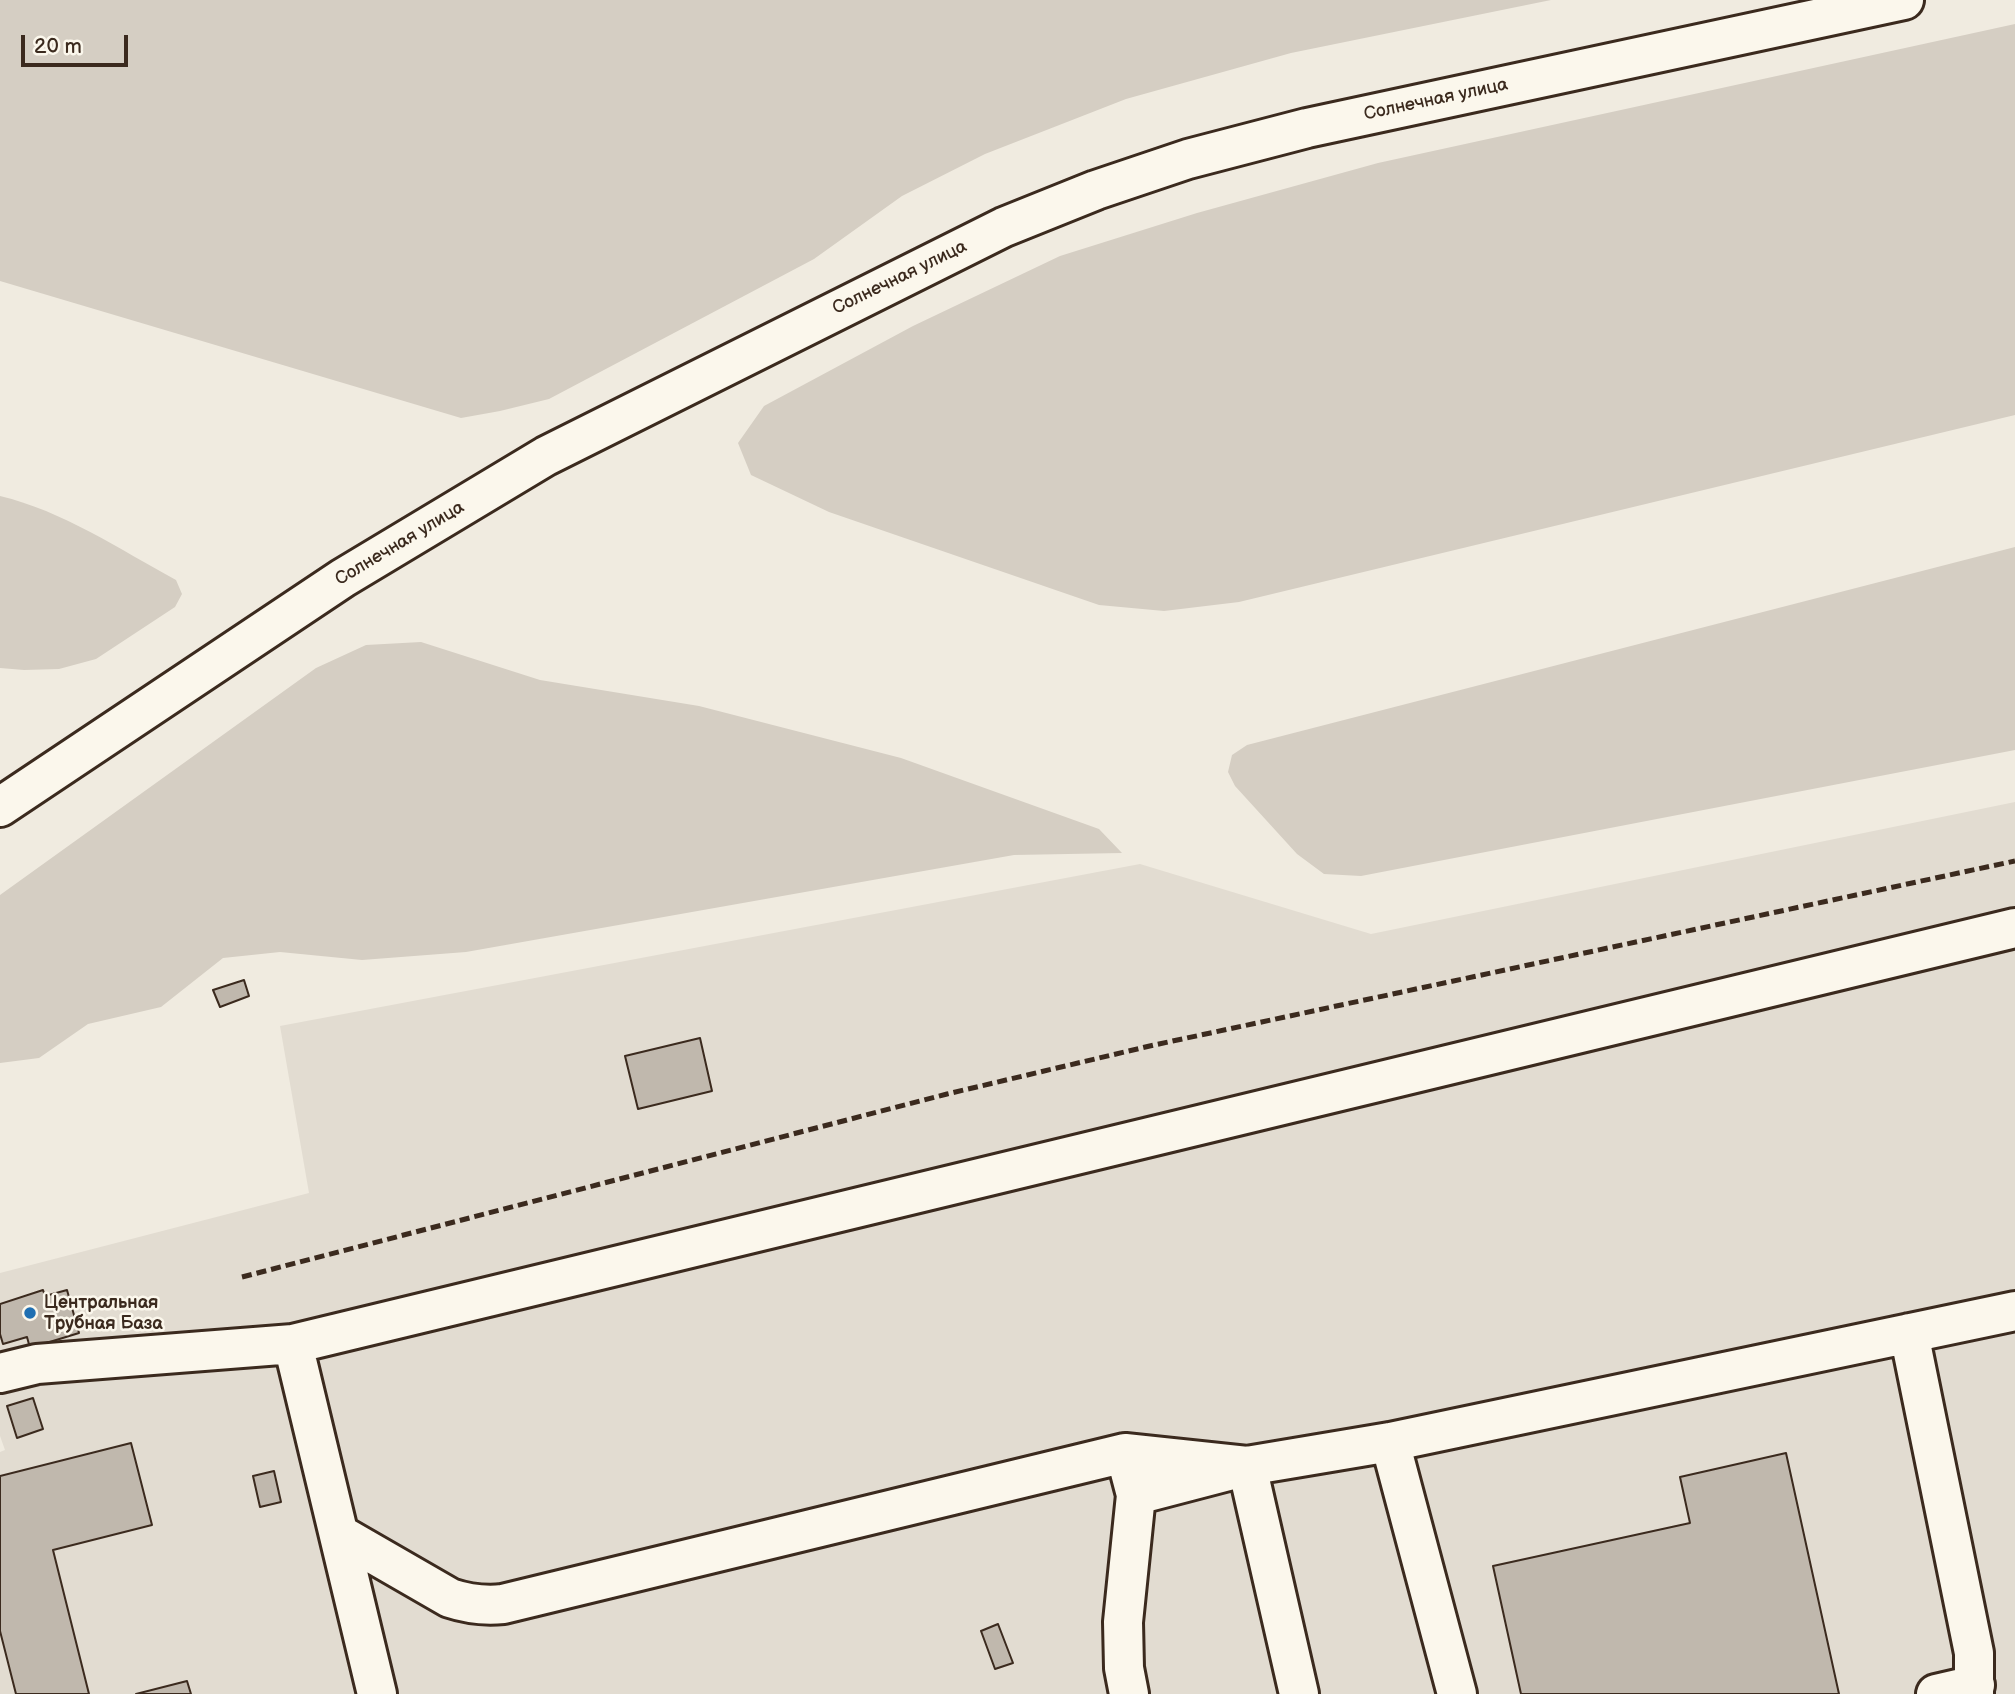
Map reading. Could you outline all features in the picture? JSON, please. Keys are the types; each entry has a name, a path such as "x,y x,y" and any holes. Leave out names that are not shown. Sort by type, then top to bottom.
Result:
{"street":[{"name":"Солнечная улица","path":"0,807 343,578 546,456 1004,227 1096,190 1188,159 1307,128 1904,0"},
{"path":"0,1373 37,1364 293,1344 2015,928"},
{"path":"1136,1495 1247,1466 1390,1442 2015,1311"},
{"path":"1909,1334 1974,1653 1975,1690 1937,1694"},
{"path":"293,1344 377,1694"},
{"path":"1390,1442 1457,1694"},
{"path":"338,1534 450,1598 482,1606 503,1604 1125,1453 1247,1466"},
{"path":"1125,1453 1136,1495 1123,1622 1125,1685"},
{"path":"1247,1466 1299,1694"}],"shaded area":[{"path":"0,0 1551,0 1291,53 1126,99 985,154 902,196 814,259 549,399 461,418 0,281"},
{"path":"2015,24 2015,415 1239,602 1164,611 1099,605 829,512 751,475 738,443 764,406 913,326 1060,256 1197,213 1378,163"},
{"path":"0,496 68,521 176,580 182,594 175,607 96,659 59,669 0,668"},
{"path":"2015,547 2015,750 1361,876 1324,874 1297,854 1235,786 1228,772 1232,755 1247,745"},
{"path":"421,642 540,680 699,706 901,758 1099,829 1122,853 1014,855 466,952 362,960 280,952 223,958 161,1007 88,1024 39,1058 0,1063 0,895 316,668 366,645"},
{"path":"2015,802 2015,1694 0,1694 0,1452 5,1450 0,1436 0,1273 309,1193 280,1026 1140,864 1371,934"}],"building":[{"path":"244,980 249,996 220,1007 213,990"},
{"path":"700,1038 712,1091 638,1109 625,1056"},
{"path":"43,1290 45,1296 67,1290 79,1333 30,1348 27,1337 3,1344 0,1334 0,1304"},
{"path":"33,1398 43,1429 17,1438 7,1406"},
{"path":"131,1443 152,1525 53,1550 89,1694 16,1694 0,1631 0,1476"},
{"path":"1786,1453 1839,1694 1521,1694 1493,1566 1690,1523 1680,1477"},
{"path":"274,1471 281,1502 260,1507 253,1476"},
{"path":"998,1624 1013,1663 995,1669 981,1631"},
{"path":"187,1681 191,1694 136,1694"}],"railway":[{"path":"242,1277 947,1094 1154,1045 2015,861"}],"place":[{"name":"Центральная Трубная База","path":"30,1313"}]}
